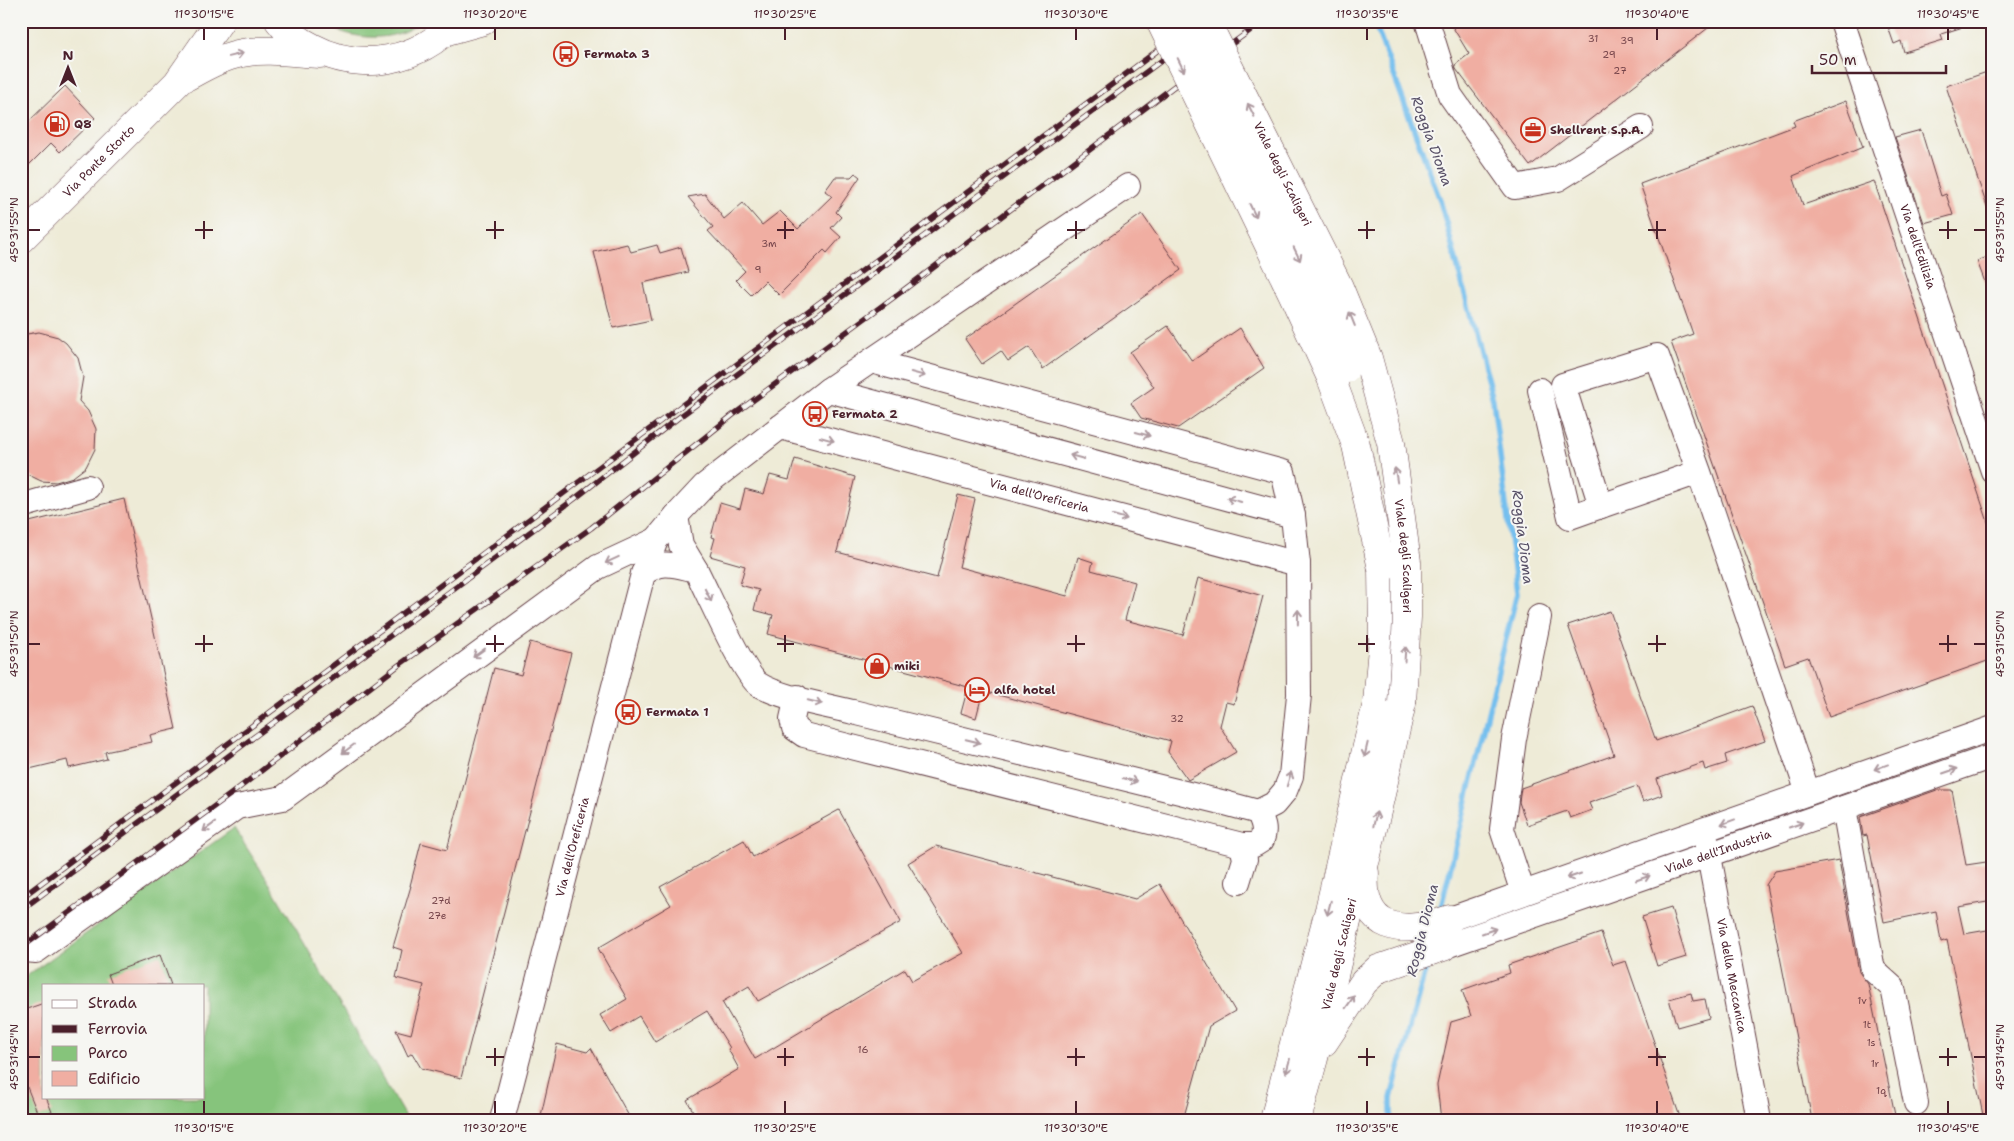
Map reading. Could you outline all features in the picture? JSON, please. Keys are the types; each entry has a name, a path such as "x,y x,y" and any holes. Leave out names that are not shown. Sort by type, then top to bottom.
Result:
{"main road":[{"name":"Via Ponte Storto","path":"21,239 177,83 220,21"},
{"path":"279,21 302,42 325,54 346,60 368,62 389,60 410,54 423,48 451,26 483,21"},
{"path":"1160,21 1288,284 1331,378 1356,445 1382,569"},
{"name":"Viale degli Scaligeri","path":"1184,21 1319,298 1347,375 1368,448 1380,523 1383,637 1389,703 1329,910 1279,1119"},
{"name":"Viale degli Scaligeri","path":"1206,21 1339,287 1368,358 1391,443 1407,562 1407,617 1389,703 1366,859 1352,901 1314,1058 1279,1119"},
{"name":"Via Ponte Storto","path":"177,83 222,58 242,53 270,51 325,54"},
{"path":"1366,859 1364,888 1371,912 1381,922 1403,928 1441,930"},
{"path":"1314,1058 1364,982 1378,969 1418,955 1441,930"}],"street":[{"path":"1427,21 1450,95 1515,187 1558,179 1641,127"},
{"name":"Via dell'Edilizia","path":"1842,21 1993,471"},
{"name":"Via dell'Oreficeria","path":"502,1120 643,574 656,540 704,486 828,390 1128,186"},
{"path":"1601,506 1563,385 1656,356 1699,472 1808,793"},
{"path":"676,516 681,545 696,570 743,662 757,683 772,691 1258,812 1274,804 1285,791 1292,776 1298,695 1298,564 1293,516 1283,472 871,361"},
{"path":"828,390 1293,516"},
{"path":"1540,390 1570,517 1699,472"},
{"name":"Via dell'Oreficeria","path":"780,427 1298,564"},
{"path":"21,506 88,487"},
{"path":"21,947 25,950 36,951 237,807 283,798 598,567 656,540"},
{"path":"643,574 653,566 664,564 696,570"},
{"path":"1523,893 1502,829 1514,739 1538,617"},
{"path":"797,697 792,719 794,728 804,735 1242,845 1254,845 1262,840 1264,825 1258,812"},
{"name":"Viale dell'Industria","path":"1441,930 1523,893 1993,728"},
{"path":"1006,785 1015,752"},
{"name":"Viale dell'Industria","path":"1441,930 1710,855 1993,756"},
{"path":"1844,808 1873,970 1893,988 1916,1103"},
{"name":"Via della Meccanica","path":"1703,831 1710,855 1759,1120"},
{"path":"1238,882 1245,859 1242,845"}],"green space":[{"path":"319,21 422,21 398,34 370,37 343,32"},
{"path":"234,828 268,881 407,1120 21,1120 21,980"}],"building":[{"path":"1449,21 1717,21 1530,166 1456,69 1455,65 1469,54"},
{"path":"1886,21 1972,21 1972,24 1941,34 1943,40 1904,52 1901,41 1894,44"},
{"path":"1993,70 1993,214 1990,215 1946,86"},
{"path":"65,86 95,118 60,152 51,143 21,173 21,129"},
{"path":"1846,101 1863,147 1793,176 1803,205 1874,181 1993,537 1993,659 1829,717 1808,657 1785,665 1671,342 1693,334 1640,184 1795,126 1793,121"},
{"path":"1921,130 1941,196 1946,194 1953,215 1924,223 1895,137"},
{"path":"855,173 860,177 836,212 841,217 831,228 841,237 827,253 824,250 779,295 765,281 751,295 736,280 745,271 708,231 713,227 688,197 705,194 724,219 743,203 762,225 780,211 798,229 832,196 825,191 835,177 851,177"},
{"path":"1142,214 1181,270 1043,369 1029,347 1008,361 1001,351 982,364 965,339"},
{"path":"627,244 631,252 657,245 660,253 681,247 688,272 643,283 651,320 613,328 594,252"},
{"path":"1993,255 1993,298 1991,298 1977,261"},
{"path":"1168,326 1192,361 1240,328 1264,368 1178,428 1141,418 1131,403 1154,387 1130,352"},
{"path":"39,332 58,337 66,343 78,358 83,377 79,401 88,411 96,429 95,449 86,467 73,477 56,482 41,481 21,471 21,335"},
{"path":"795,459 855,477 837,552 937,578 958,495 975,499 959,567 1067,596 1078,557 1093,562 1091,570 1135,582 1125,620 1183,635 1198,578 1263,596 1234,704 1226,702 1220,726 1236,752 1188,780 1168,752 1171,741 983,691 976,718 961,713 968,687 768,634 773,615 754,610 759,590 740,585 745,566 710,556 715,538 711,537 720,503 740,509 745,489 764,494 770,475 789,480"},
{"path":"124,499 176,729 150,735 152,742 105,752 107,759 69,768 67,760 21,771 21,524"},
{"path":"1610,611 1656,741 1752,706 1765,741 1725,755 1727,763 1705,770 1703,763 1657,779 1662,795 1643,802 1637,786 1589,803 1592,810 1570,818 1567,811 1527,825 1519,802 1521,788 1614,755 1568,625"},
{"path":"530,642 571,653 461,1078 421,1068 412,1053 408,1056 396,1030 411,1034 424,985 396,978 402,950 393,947 411,886 421,843 447,850 494,668 521,675"},
{"path":"1937,790 1952,790 1966,865 1993,861 1993,901 1958,907 1964,934 1993,929 1993,1120 1984,1120 1947,940 1941,942 1936,911 1884,922 1867,835 1863,836 1860,817"},
{"path":"839,810 901,922 758,1001 749,986 722,1002 755,1059 905,969 912,981 963,953 908,863 936,846 1135,899 1160,884 1235,1011 1209,1026 1183,1120 698,1120 687,1100 739,1069 728,1049 730,1048 707,1011 655,1042 639,1016 611,1033 600,1015 627,999 598,948 671,905 660,887 744,840 753,857"},
{"path":"1839,860 1859,972 1868,984 1896,1120 1812,1120 1766,885 1775,871"},
{"path":"1671,908 1686,957 1657,966 1642,917"},
{"path":"1601,933 1613,965 1626,961 1681,1120 1441,1120 1437,1085 1451,1022 1471,1016 1462,990 1510,973 1508,965"},
{"path":"160,955 171,984 112,984 108,974"},
{"path":"1691,993 1693,1001 1705,999 1709,1018 1677,1027 1669,999"},
{"path":"42,1004 42,1098 46,1098 52,1112 39,1117 21,1072 21,1011"},
{"path":"557,1044 587,1052 591,1048 631,1120 540,1120"}],"waterway":[{"name":"Roggia Dioma","path":"1374,21 1440,200 1493,400 1517,593 1439,915"},
{"name":"Roggia Dioma","path":"1391,1120 1391,1098 1428,960"}],"railway":[{"path":"21,898 1197,21"},
{"path":"21,910 577,497 678,418 1215,21"},
{"path":"21,948 231,794 399,665 591,528 733,415 1263,21"}],"place":[{"name":"Fermata 3","path":"566,54"},
{"name":"Q8","path":"57,124"},
{"name":"Shellrent S.p.A.","path":"1533,130"},
{"name":"Fermata 2","path":"815,414"},
{"name":"miki","path":"877,666"},
{"name":"alfa hotel","path":"977,690"},
{"name":"Fermata 1","path":"628,712"}]}
